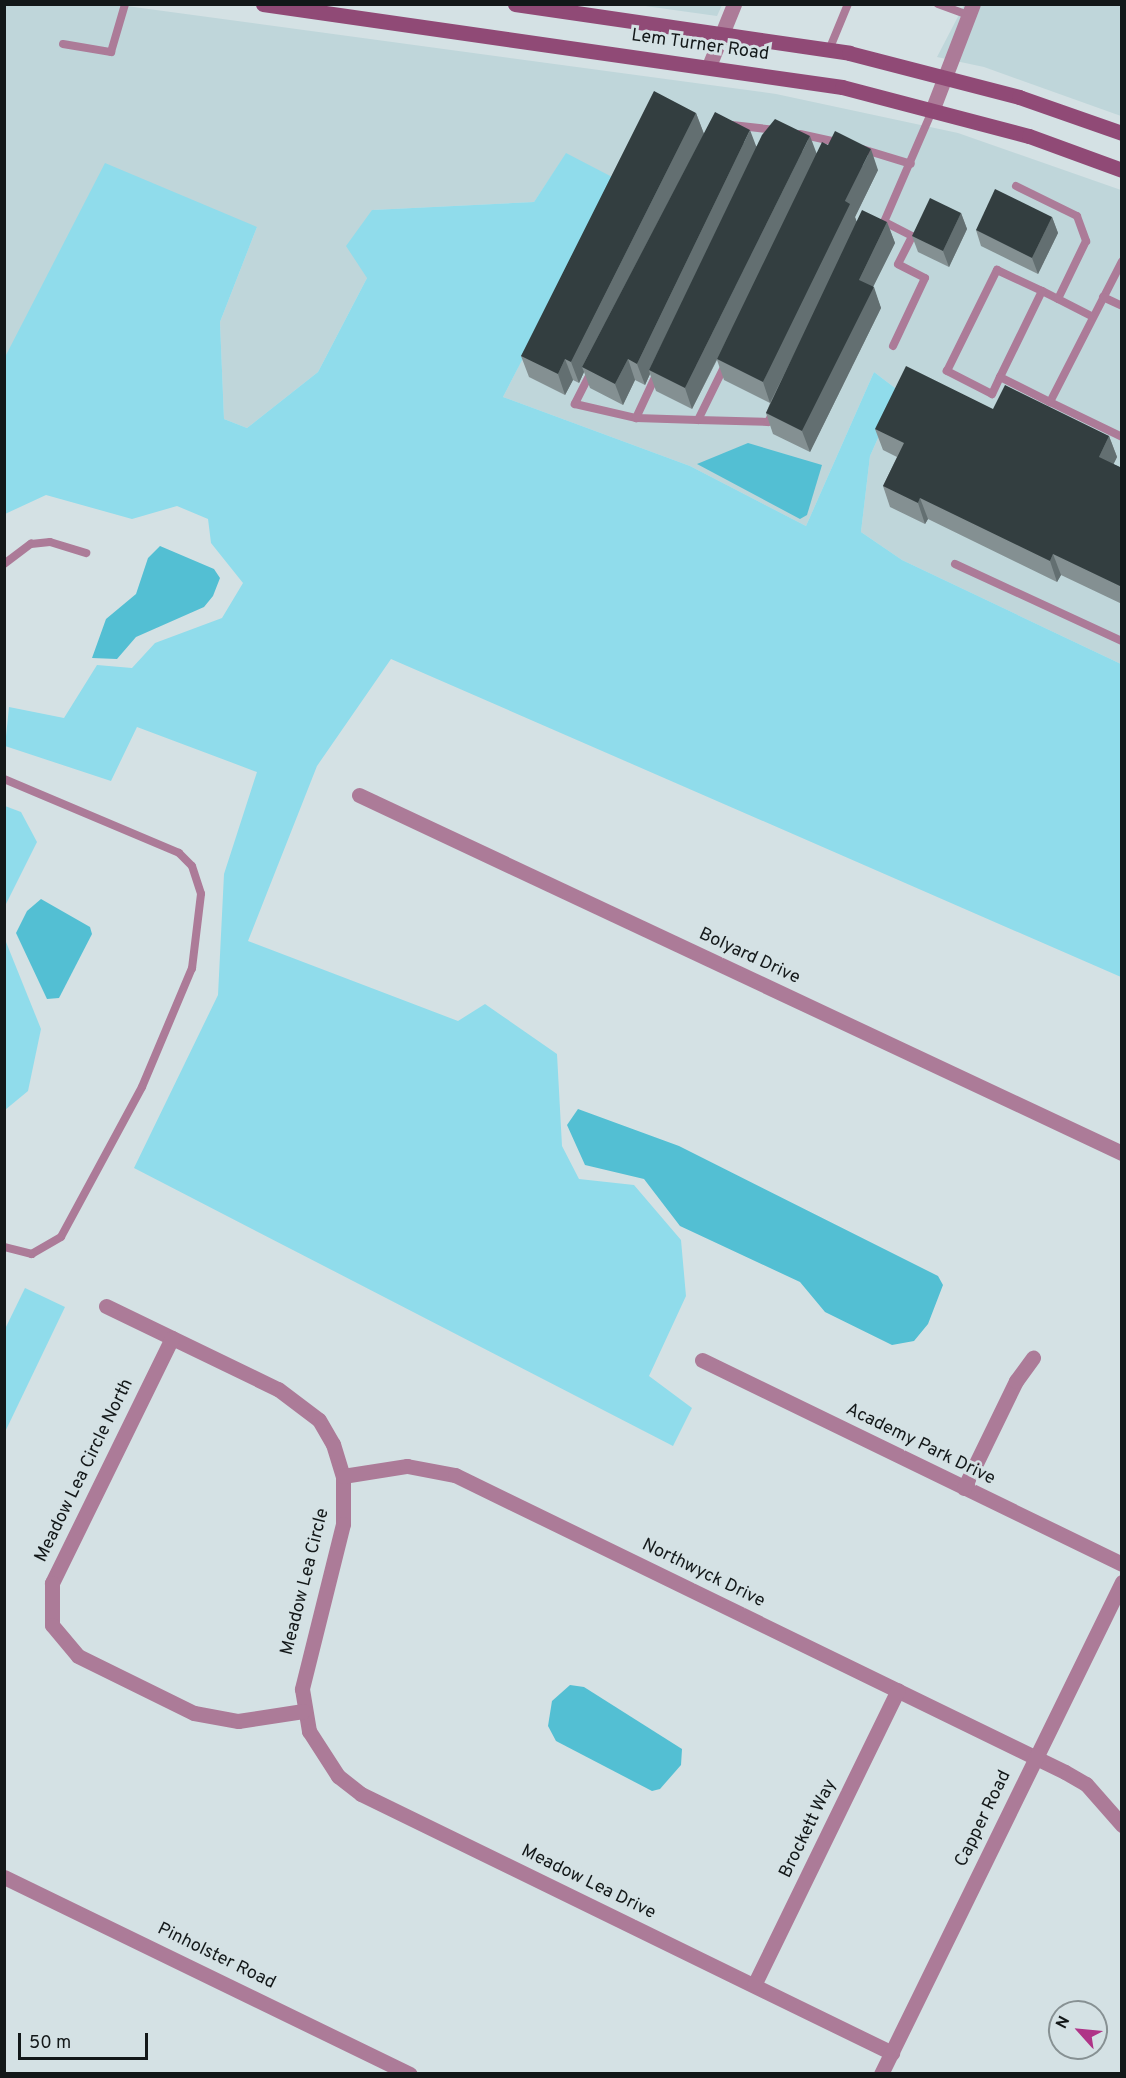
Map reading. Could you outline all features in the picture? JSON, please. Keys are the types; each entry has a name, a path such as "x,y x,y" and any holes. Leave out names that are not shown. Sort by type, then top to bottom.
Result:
{"main road":[{"name":"Lem Turner Road","path":"263,4 710,66 842,87 933,108 1122,170"},
{"name":"Lem Turner Road","path":"515,4 829,50 945,75 1122,133"}],"street":[{"path":"710,66 734,4"},
{"path":"933,108 970,10"},
{"name":"Bolyard Drive","path":"359,795 1122,1153"},
{"path":"106,1306 172,1338"},
{"name":"Meadow Lea Circle","path":"172,1338 300,1403 333,1444 343,1476 343,1524 305,1664 303,1711"},
{"name":"Meadow Lea Circle North","path":"172,1338 52,1582 52,1625 78,1656 194,1713 238,1721 303,1711"},
{"path":"964,1488 1016,1381 1033,1359"},
{"name":"Academy Park Drive","path":"702,1360 1122,1564"},
{"name":"Northwyck Drive","path":"343,1476 406,1466 454,1475 898,1690 1086,1784 1122,1826"},
{"name":"Capper Road","path":"881,2073 1122,1582"},
{"name":"Brockett Way","path":"754,1985 898,1690"},
{"name":"Meadow Lea Drive","path":"303,1711 321,1757 361,1794 892,2053"},
{"name":"Pinholster Road","path":"4,1876 410,2073"}],"lane":[{"path":"63,44 111,52 125,4"},
{"path":"829,50 848,4"},
{"path":"938,4 970,10"},
{"path":"884,222 933,108"},
{"path":"716,123 774,130 833,141 910,164"},
{"path":"769,140 774,130"},
{"path":"827,151 833,141"},
{"path":"1016,186 1077,216 1084,227 1086,241 1058,299"},
{"path":"870,215 912,236 898,264 925,278 893,346"},
{"path":"1050,402 1122,261"},
{"path":"1042,291 992,394 947,371 997,270 1042,291 1093,317"},
{"path":"1103,297 1122,306"},
{"path":"698,420 729,356"},
{"path":"596,362 574,404 636,418 768,422 778,401"},
{"path":"636,418 661,364"},
{"path":"1000,377 1122,437"},
{"path":"4,564 31,544 50,542 86,553"},
{"path":"956,564 1122,641"},
{"path":"4,779 179,853 192,866 201,894 192,968 142,1087 62,1237 32,1254 4,1247"}],"shaded area":[{"path":"5,5 119,5 776,94 958,133 1121,190 1121,664 902,560 861,532 870,456 899,391 874,372 806,526 690,466 503,397 615,179 566,154 534,202 372,210 367,278 318,372 247,428 224,419 220,322 257,227 5,357"},
{"path":"638,5 722,5 717,16"},
{"path":"964,5 1121,5 1121,116 984,67 937,57"},
{"path":"566,153 616,179 503,397 690,466 806,526 874,372 899,391 870,456 861,532 902,560 1121,664 1121,977 391,659 317,766 248,941 458,1021 485,1004 557,1054 562,1146 579,1179 634,1185 681,1240 686,1296 649,1376 692,1408 673,1446 134,1168 218,995 224,874 257,772 137,727 111,781 5,746 9,707 64,718 97,665 132,668 155,643 222,618 243,583 211,543 208,519 177,506 132,519 46,495 5,514 5,357 105,163 257,227 220,322 224,419 247,428 318,372 367,278 346,246 372,210 534,202"},
{"path":"748,443 822,465 807,515 800,519 697,464"},
{"path":"160,546 214,569 220,578 213,596 204,607 136,637 117,659 92,658 106,619 136,594 148,558"},
{"path":"5,806 21,812 37,842 5,906"},
{"path":"41,899 90,927 92,934 59,998 47,999 16,933 27,911"},
{"path":"4,937 41,1029 28,1091 5,1110"},
{"path":"578,1109 679,1146 938,1276 943,1285 928,1324 914,1341 892,1345 825,1312 800,1282 680,1226 644,1179 585,1165 567,1125"},
{"path":"25,1288 65,1307 5,1432 5,1329"},
{"path":"570,1685 584,1687 682,1749 681,1765 660,1789 652,1791 556,1741 548,1726 552,1701"}],"building":[{"path":"654,91 696,113 571,362 565,359 558,374 521,356"},
{"path":"715,112 750,130 637,364 628,359 615,384 582,367"},
{"path":"775,119 810,136 685,388 649,370 762,135"},
{"path":"835,131 871,149 845,201 850,204 763,382 717,359 822,142 828,145"},
{"path":"995,189 1052,217 1032,258 976,230"},
{"path":"930,198 961,213 943,251 912,236"},
{"path":"862,210 887,222 859,280 874,287 802,431 766,413"},
{"path":"906,366 993,409 1005,385 1109,436 1099,457 1122,468 1122,587 1053,554 1050,561 920,498 918,503 883,486 904,443 875,429"}]}
